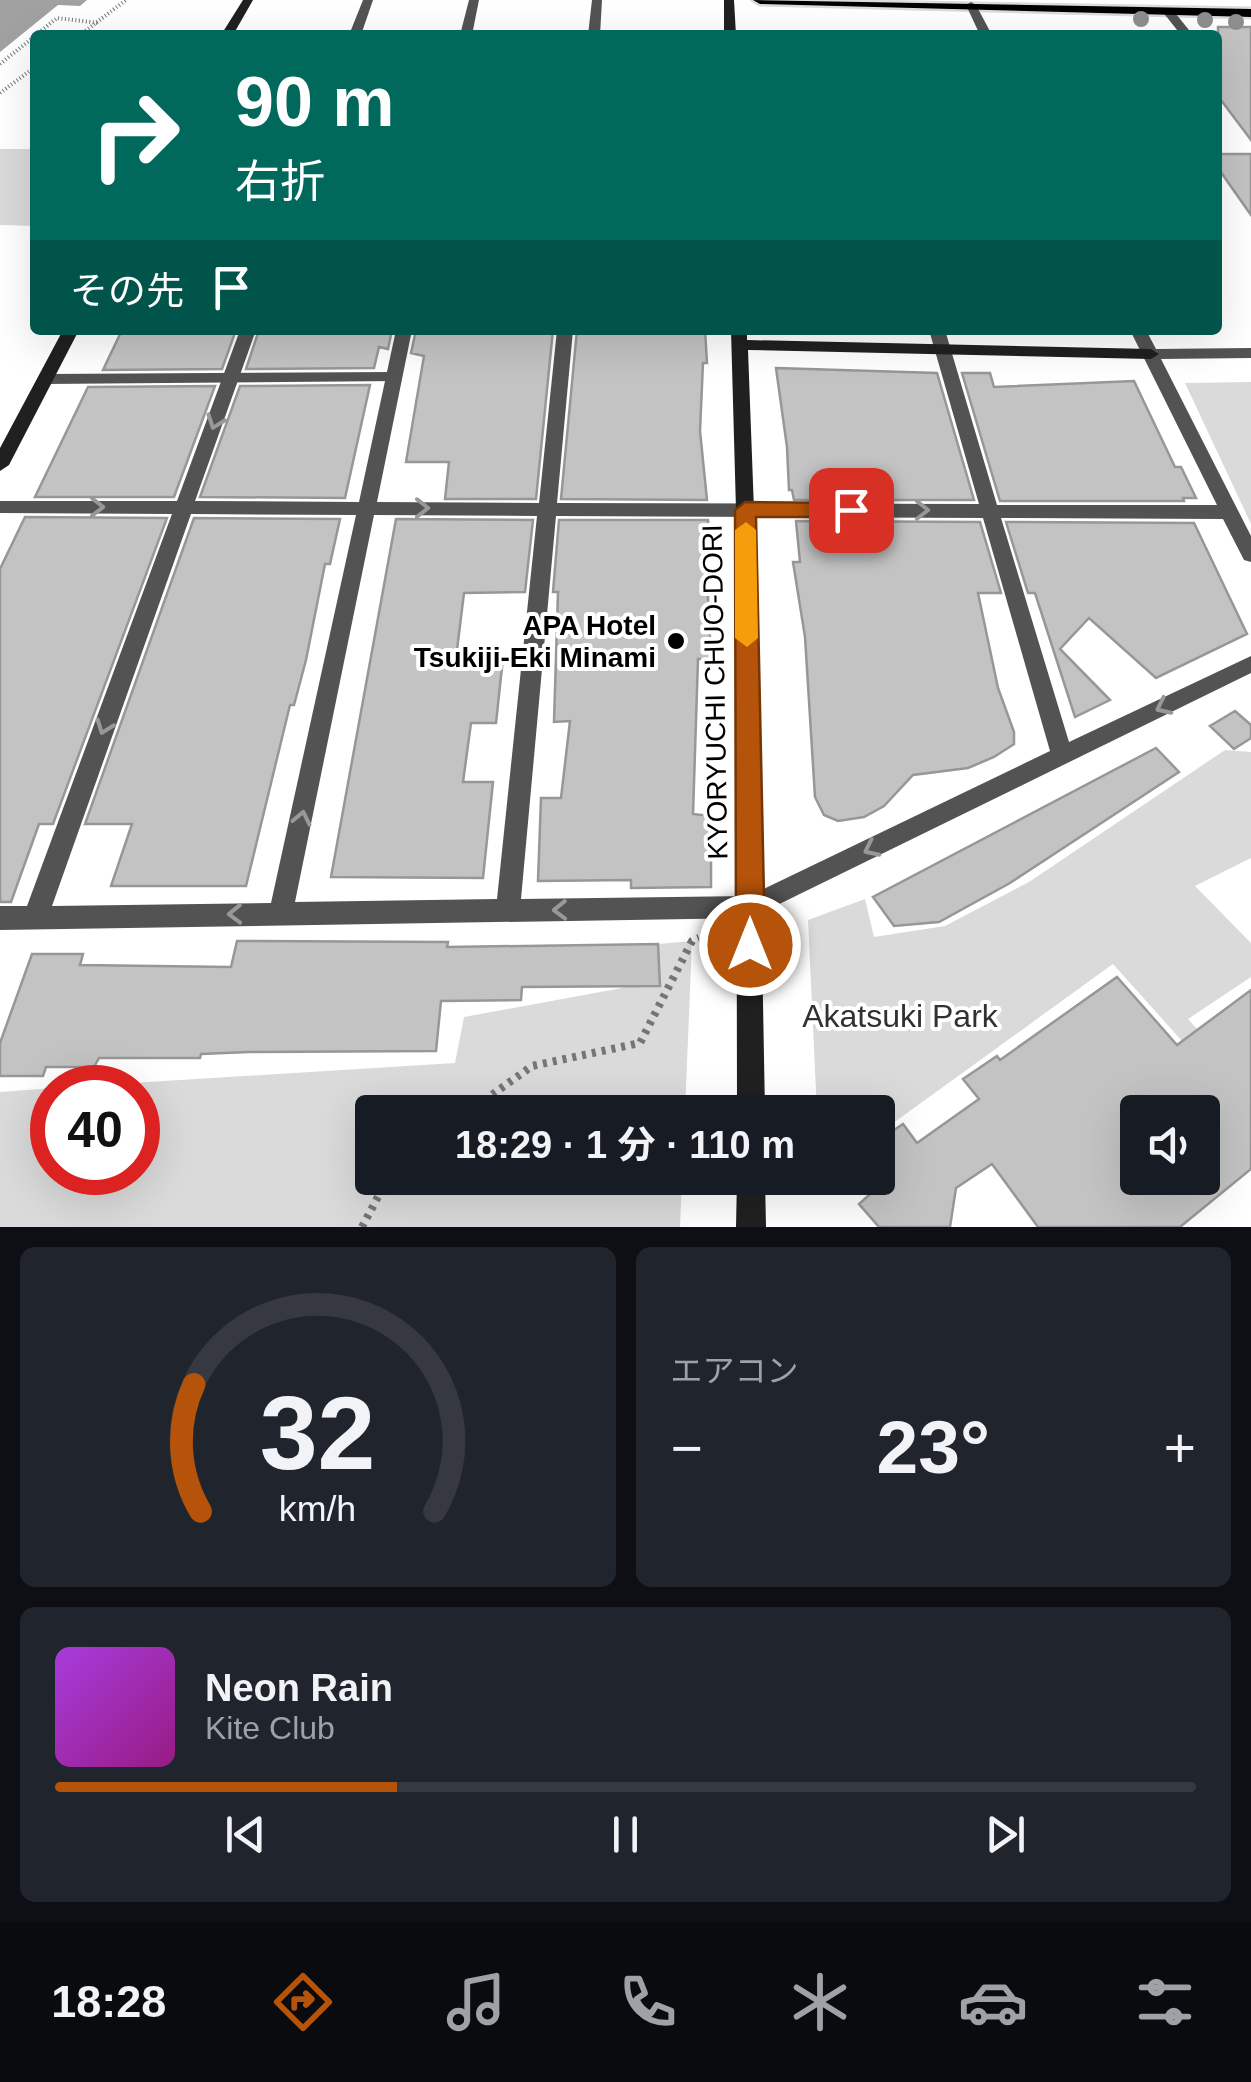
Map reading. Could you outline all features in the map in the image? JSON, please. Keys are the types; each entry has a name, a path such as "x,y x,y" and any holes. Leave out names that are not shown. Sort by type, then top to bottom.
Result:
{"main road":[{"path":"760,0 1251,14"}],"street":[{"path":"230,30 248,0"},
{"path":"358,30 368,0"},
{"path":"467,30 474,0"},
{"path":"594,30 597,0"},
{"path":"729,0 730,30"},
{"path":"971,5 984,30"},
{"path":"1168,11 1184,30"},
{"path":"0,465 68,335"},
{"path":"35,918 246,335"},
{"path":"282,914 403,335"},
{"path":"508,910 565,335"},
{"path":"1141,335 1251,555"},
{"path":"739,337 940,340 1151,354 1251,353"},
{"name":"KYORYUCHI CHUO-DORI","path":"739,337 745,510 751,1095"},
{"path":"940,340 1062,756"},
{"path":"46,379 394,377"},
{"path":"0,507 1230,512"},
{"path":"0,918 750,907 1251,664"},
{"path":"751,1195 751,1227"}],"path":[{"path":"88,30 126,0"},
{"path":"42,30 57,18 100,23"},
{"path":"0,64 30,40"},
{"path":"0,92 30,71"},
{"path":"492,1095 532,1066 640,1042 692,941"},
{"path":"362,1227 379,1195"}],"green space":[{"path":"0,149 30,149 30,226 0,225"},
{"path":"1251,382 1251,524 1185,383"},
{"name":"Akatsuki Park","path":"1225,750 1251,752 1251,858 1195,886 1251,943 1251,977 1188,1019 1251,1088 1251,1118 1113,964 895,1122 895,1095 816,1095 808,920 865,899 874,937 945,926 1029,882"},
{"path":"692,941 686,1095 355,1095 355,1195 681,1195 680,1227 0,1227 0,1092 30,1090 30,1195 160,1195 160,1081 455,1063 464,1017 660,981 658,944"}],"shaded area":[{"path":"0,0 87,0 80,6 58,5 0,52"}],"building":[{"path":"1251,27 1251,140 1222,101 1222,30 1218,30"},
{"path":"1222,154 1251,154 1251,215 1222,174"},
{"path":"120,335 234,335 222,369 103,370"},
{"path":"257,335 391,335 388,349 379,347 374,368 246,369"},
{"path":"415,335 552,335 536,499 445,499 449,462 406,462 424,356 411,353"},
{"path":"577,335 705,335 707,363 703,363 700,431 707,500 561,499"},
{"path":"776,368 937,373 974,500 794,500 789,490"},
{"path":"962,373 990,373 994,387 1134,381 1175,467 1181,467 1196,498 1000,501"},
{"path":"370,385 345,498 200,497 240,386"},
{"path":"215,386 174,497 35,497 88,387"},
{"path":"25,517 167,518 53,824 39,824 11,902 0,902 0,569"},
{"path":"194,518 340,519 330,564 325,564 306,660 294,705 290,705 246,886 111,886 132,824 85,824"},
{"path":"396,519 533,520 525,592 464,593 456,658 503,658 496,723 471,723 463,782 493,782 483,878 331,877"},
{"path":"559,520 708,520 709,533 705,533 711,659 698,659 693,814 711,816 711,887 631,888 631,880 538,881 541,798 561,798 570,721 554,722 558,592 553,592"},
{"path":"796,521 980,522 1001,593 978,593 1014,744 968,768 913,775 884,806 864,817 838,821 824,815 815,797 805,637 793,562 800,562"},
{"path":"1006,522 1194,523 1247,634 1156,678 1089,618 1060,649 1110,700 1075,717 1035,593 1028,593"},
{"path":"1235,711 1251,725 1251,738 1234,749 1210,726"},
{"path":"1156,748 1179,772 1010,883 939,922 894,926 873,897"},
{"path":"237,941 448,942 447,947 658,944 660,986 522,987 521,1000 441,1001 436,1051 99,1058 95,1065 30,1065 30,1076 0,1076 0,1043 32,954 83,954 80,965 231,967"},
{"path":"1117,977 1177,1045 1251,990 1251,1169 1220,1194 1220,1095 1120,1095 1120,1195 1219,1195 1180,1227 1038,1227 992,1164 956,1188 950,1227 879,1227 859,1204 869,1195 895,1195 895,1129 903,1124 917,1143 979,1099 963,1079 997,1056 1000,1060"}],"slow traffic":[{"path":"746,530 747,638"}],"place":[{"name":"APA Hotel Tsukiji-Eki Minami","path":"676,641"}],"route":[{"path":"750,945 745,510 851,510"}]}
